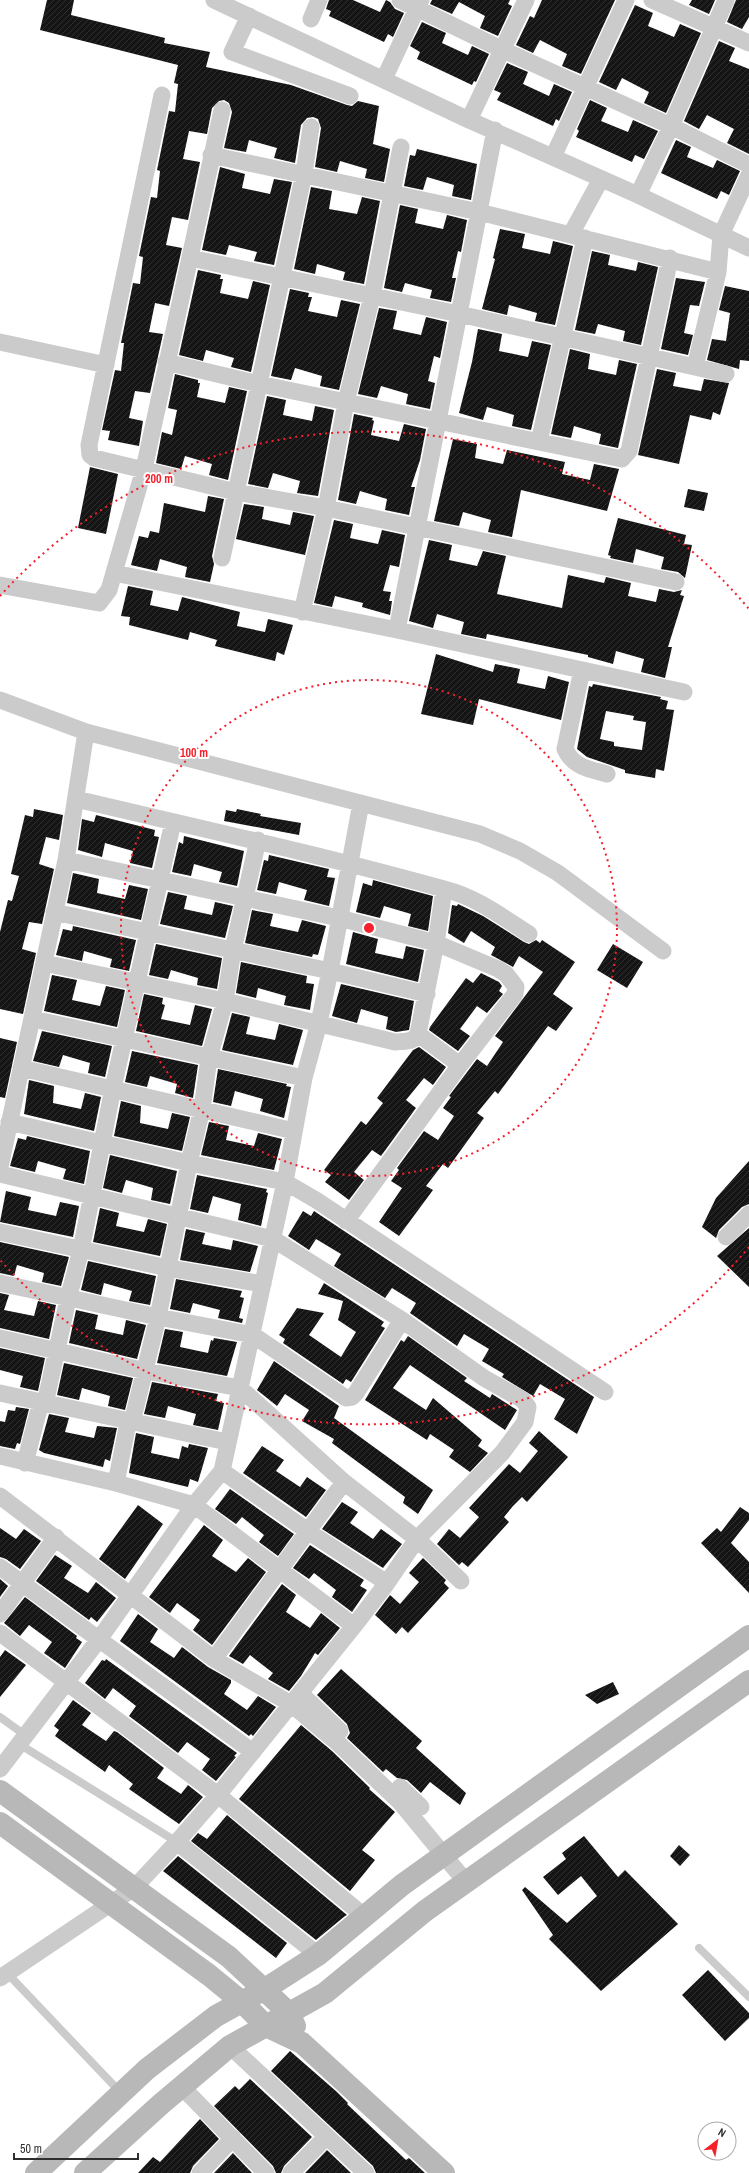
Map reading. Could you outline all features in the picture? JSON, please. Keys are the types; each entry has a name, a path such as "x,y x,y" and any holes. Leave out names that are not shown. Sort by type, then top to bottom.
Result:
{"street":[{"path":"214,0 468,120 495,130 638,195 749,248"},
{"path":"311,19 319,0"},
{"path":"400,0 419,4 503,50 671,126 749,165"},
{"path":"468,120 526,0"},
{"path":"553,157 626,0"},
{"path":"652,0 749,43"},
{"path":"638,195 671,126 726,0"},
{"path":"384,79 419,4"},
{"path":"248,16 232,52 350,96"},
{"path":"162,95 89,445 90,455 94,458 236,492 326,508 676,582"},
{"path":"0,585 99,603 109,590 144,469 166,362 222,110"},
{"path":"222,558 304,173 311,127"},
{"path":"397,630 495,130"},
{"path":"302,612 326,508 346,402 372,296 402,147"},
{"path":"211,155 304,173 479,212 670,258 718,272"},
{"path":"695,367 718,272 721,235 749,175"},
{"path":"539,442 564,338 578,236 601,179"},
{"path":"190,258 459,314 726,374"},
{"path":"166,362 259,384 622,459 628,451 670,258"},
{"path":"0,342 106,365"},
{"path":"114,573 397,630 684,692"},
{"path":"582,670 565,749 569,757 581,767 607,774"},
{"path":"0,700 86,732 480,834 520,851 558,873 663,951"},
{"path":"0,1167 66,860 86,732"},
{"path":"76,799 258,840 350,863 465,895 479,902 529,934"},
{"path":"0,1769 100,1638 194,1505 222,1471 253,1335 285,1182 304,1078 319,1023 330,971 361,803"},
{"path":"25,1463 39,1409 45,1404 68,1299 81,1250 113,1088 137,982 150,933 160,878 173,822"},
{"path":"116,1483 127,1428 132,1422 146,1371 158,1317 189,1162 202,1109 209,1058 225,1001 233,950 258,840"},
{"path":"66,860 160,878 339,918 436,943 498,969 506,974 516,987 515,994 460,1064 346,1221"},
{"path":"44,963 225,1001 395,1042 411,1041 418,1034 427,994 444,889"},
{"path":"54,912 330,971 427,994"},
{"path":"33,1019 304,1078"},
{"path":"418,1034 460,1064"},
{"path":"21,1068 294,1131"},
{"path":"9,1122 285,1182 316,1200 605,1392"},
{"path":"0,1174 273,1239 402,1320 484,1378 523,1400 528,1407 525,1422 502,1453 417,1539 388,1583 354,1626 218,1795 177,1842 134,1888 4,1975"},
{"path":"726,1237 749,1214"},
{"path":"0,1232 168,1268 263,1284"},
{"path":"0,1284 68,1299 253,1335 346,1398 352,1397 402,1320"},
{"path":"0,1338 146,1371 240,1388 344,1482 417,1539 461,1581"},
{"path":"0,1393 45,1404 228,1442"},
{"path":"0,1456 116,1483 194,1505 354,1626"},
{"path":"222,1471 309,1532 388,1583"},
{"path":"214,1659 309,1532 344,1482"},
{"path":"0,1496 56,1537 214,1659 296,1699 421,1807"},
{"path":"0,1614 56,1537"},
{"path":"0,1566 100,1638 253,1752"},
{"path":"0,1632 218,1795 364,1916"},
{"path":"36,2173 147,2069 216,2016 265,1989 318,1956 402,1885 749,1636"},
{"path":"85,2173 160,2104 230,2046 325,1993 425,1911 749,1681"},
{"path":"296,1699 339,1744 400,1802 466,1882"},
{"path":"0,1791 229,1957 289,2013 302,2043"},
{"path":"0,1824 209,1976 242,2002 266,2026 302,2043 444,2173"},
{"path":"177,1842 318,1956"},
{"path":"230,2046 366,2173"},
{"path":"182,2087 266,2173"},
{"path":"291,2173 326,2137"},
{"path":"200,2173 233,2138"}],"lane":[{"path":"0,1717 22,1739 177,1842"},
{"path":"699,1948 749,1997"},
{"path":"4,1975 121,2093"}],"building":[{"path":"47,0 74,0 71,15 165,38 164,43 210,52 206,67 291,85 347,105 352,106 358,101 379,106 373,144 390,149 384,182 365,178 367,169 340,161 337,172 315,167 321,128 318,119 313,117 307,118 301,125 295,163 274,158 277,148 249,140 246,152 224,148 232,112 229,103 224,100 219,101 212,108 207,134 189,131 183,159 200,162 188,220 172,217 166,245 182,248 169,306 155,303 149,332 163,334 150,393 135,391 129,418 143,421 139,446 108,440 110,431 102,430 115,370 121,371 124,343 121,343 133,283 140,284 143,257 139,256 151,197 157,198 160,171 157,170 169,111 175,112 178,84 174,83 178,65 40,30"},
{"path":"329,0 353,0 380,12 386,0 390,2 395,9 404,13 393,37 388,34 384,42 329,16 331,11 326,9"},
{"path":"432,0 510,0 508,4 512,6 498,36 480,28 485,16 459,2 452,14 430,4"},
{"path":"542,0 615,0 581,74 562,66 567,54 540,40 533,53 516,45 530,16 534,18"},
{"path":"692,0 715,0 709,14 689,5"},
{"path":"736,0 749,0 749,17 742,29 727,22"},
{"path":"635,5 653,13 648,26 674,37 680,24 701,33 666,113 644,103 649,92 622,78 616,90 599,82"},
{"path":"422,22 446,33 442,43 468,55 472,46 489,54 476,82 474,81 472,85 417,59 420,52 410,46"},
{"path":"719,41 735,48 729,61 749,69 749,154 727,143 734,129 707,115 699,129 684,121"},
{"path":"507,63 528,72 523,84 549,96 554,84 572,92 559,121 556,119 553,126 497,100 501,93 494,90"},
{"path":"590,100 607,108 601,121 628,132 633,120 658,131 644,159 635,155 632,162 576,137 579,131 577,129"},
{"path":"676,140 691,147 687,157 713,168 717,160 740,171 729,195 721,191 717,199 661,173"},
{"path":"417,149 477,164 471,200 452,196 454,185 427,177 423,190 404,186 410,155 415,156"},
{"path":"220,167 245,174 242,188 270,194 274,179 292,182 274,265 254,261 257,252 229,245 226,255 202,250"},
{"path":"311,187 332,191 329,209 357,214 362,197 380,201 364,284 343,280 345,272 317,264 315,274 294,269"},
{"path":"400,205 418,209 415,223 443,229 447,215 467,220 461,252 458,251 452,278 456,278 451,302 430,298 432,290 405,283 402,292 384,288"},
{"path":"500,229 525,234 522,248 550,254 553,241 573,246 555,325 535,321 537,313 509,305 507,315 482,309 495,259 493,258"},
{"path":"592,251 610,255 608,265 636,271 638,262 658,267 641,345 623,341 625,331 598,324 595,334 575,330"},
{"path":"198,270 221,275 220,279 223,279 220,293 248,299 253,281 270,285 251,372 231,367 234,358 206,350 203,361 179,355"},
{"path":"676,278 705,282 699,306 690,305 684,333 693,335 688,355 661,349"},
{"path":"725,286 749,291 749,361 740,360 739,369 707,360 712,339 726,341 730,313 719,310"},
{"path":"290,289 309,293 308,297 312,297 308,311 337,317 341,300 360,304 339,390 320,386 322,376 295,368 291,380 271,376"},
{"path":"379,308 397,311 393,329 421,335 426,317 447,322 440,358 434,356 428,381 435,383 430,409 406,404 408,394 381,386 377,398 358,394"},
{"path":"478,329 502,334 499,351 528,357 532,341 551,345 531,430 512,426 514,415 487,407 483,420 459,413 472,362"},
{"path":"570,349 590,354 588,369 616,375 619,360 637,364 618,448 599,444 601,434 574,426 571,438 551,434"},
{"path":"657,369 676,373 673,386 701,391 704,379 729,383 720,415 713,412 711,420 690,415 679,464 638,455"},
{"path":"175,374 198,380 198,383 200,383 197,397 225,403 229,387 247,391 228,480 209,475 212,464 185,456 181,469 156,463 162,432 172,435 177,410 168,408"},
{"path":"267,396 286,400 283,415 312,421 315,406 334,410 318,496 297,493 300,481 273,473 268,488 248,484"},
{"path":"354,414 373,418 372,420 374,421 371,435 399,441 404,424 426,429 420,460 411,487 415,487 409,515 385,510 387,499 360,491 356,504 338,500"},
{"path":"453,439 477,444 475,458 503,464 507,450 565,462 562,474 590,480 594,464 619,469 607,511 521,490 512,537 488,532 491,520 463,512 459,526 434,521"},
{"path":"90,467 118,474 106,534 78,528"},
{"path":"688,489 708,493 704,511 684,507"},
{"path":"208,496 224,499 212,556 214,564 210,582 185,577 187,567 160,559 157,571 131,565 139,536 148,538 150,531 159,533 164,503 205,512"},
{"path":"244,504 264,507 262,519 290,525 293,512 314,516 305,555 236,539"},
{"path":"618,518 686,535 684,544 692,545 685,578 678,572 661,569 664,557 636,549 633,563 610,558 611,556 608,555"},
{"path":"334,520 353,524 350,538 378,544 382,530 405,535 399,567 390,565 383,591 391,592 389,601 392,601 390,615 362,607 363,603 335,596 332,607 314,603"},
{"path":"429,540 452,545 449,560 477,566 483,551 506,556 497,594 562,608 568,575 604,583 606,577 631,583 628,596 656,602 659,589 674,592 682,590 680,595 684,596 668,647 672,647 665,678 641,672 644,659 616,651 613,664 588,657 588,655 487,634 486,639 461,634 464,622 437,614 433,628 409,621"},
{"path":"128,586 153,591 150,605 178,611 182,597 240,612 237,626 265,632 268,619 293,625 284,655 277,652 275,661 215,646 217,640 190,632 188,640 129,625 130,617 121,616"},
{"path":"436,654 493,672 495,664 520,669 517,683 545,689 548,676 569,682 561,720 479,699 473,725 421,714"},
{"path":"593,684 661,697 660,699 668,701 666,709 674,710 664,771 656,769 655,778 625,773 625,770 587,757 577,749 589,686 592,687","holes":["606,711 634,716 633,720 646,722 642,750 614,746 614,742 600,739"]},
{"path":"34,809 63,815 59,840 46,837 39,864 54,869 42,924 29,922 22,949 36,953 23,1014 0,1009 0,932 8,900 12,901 19,876 11,874 25,815 33,817"},
{"path":"237,809 261,814 260,816 301,823 299,835 224,821 226,810 236,812"},
{"path":"96,815 155,830 154,836 159,837 152,868 130,863 133,851 105,843 102,857 78,850 82,819 94,822"},
{"path":"184,836 244,851 237,886 219,882 222,872 194,864 191,876 172,872 179,842 183,844"},
{"path":"269,855 329,869 327,877 335,878 329,906 304,900 307,890 279,882 276,894 257,890 264,860 268,861"},
{"path":"73,873 99,879 97,893 125,899 129,885 148,889 141,920 67,903"},
{"path":"373,880 433,896 428,931 408,926 411,914 384,906 380,918 356,912 363,883 372,886"},
{"path":"168,892 187,896 184,909 212,915 215,902 233,906 225,938 160,924"},
{"path":"458,904 483,916 524,942 529,944 536,940 540,943 542,940 575,962 553,994 573,1008 556,1031 548,1026 498,1094 495,1091 477,1113 484,1118 448,1168 443,1164 426,1186 433,1190 399,1236 379,1222 402,1188 391,1181 399,1170 397,1168 424,1131 438,1140 454,1116 443,1108 451,1097 449,1096 477,1059 487,1066 503,1042 495,1036 543,972 519,956 513,967 491,955 495,947 471,931 464,943 448,933 452,905 457,906"},
{"path":"252,910 273,914 270,926 298,932 302,920 326,926 318,955 313,954 312,957 245,943"},
{"path":"73,926 136,940 129,971 110,967 112,959 84,951 82,961 56,955 63,929 72,931"},
{"path":"353,932 378,939 375,953 403,959 406,946 424,950 418,982 346,964"},
{"path":"156,944 222,958 217,989 197,985 198,978 171,970 168,979 149,975"},
{"path":"613,944 643,962 627,988 597,970"},
{"path":"241,962 307,976 306,983 314,984 310,1010 284,1005 286,996 258,988 256,998 236,993"},
{"path":"481,973 499,982 502,986 499,991 503,994 487,1013 477,1006 460,1029 470,1036 458,1051 429,1030 466,978 473,983"},
{"path":"52,975 77,980 72,1000 100,1006 106,986 125,990 117,1027 44,1011"},
{"path":"341,984 414,1001 409,1030 396,1032 386,1029 388,1017 361,1009 357,1023 332,1016"},
{"path":"144,994 163,998 162,1004 165,1005 161,1019 190,1025 195,1005 212,1009 202,1046 136,1031"},
{"path":"232,1013 250,1017 246,1034 275,1040 279,1024 303,1030 293,1065 222,1050"},
{"path":"42,1031 112,1046 105,1077 88,1073 90,1063 63,1055 59,1067 33,1061"},
{"path":"0,1038 17,1042 5,1098 0,1097"},
{"path":"419,1047 446,1067 433,1085 424,1078 406,1100 416,1108 381,1156 372,1150 354,1172 364,1180 349,1200 325,1182 331,1175 324,1170 361,1121 366,1125 383,1103 377,1098 413,1050"},
{"path":"132,1051 198,1065 193,1098 175,1093 177,1084 150,1076 147,1087 125,1082"},
{"path":"218,1069 287,1084 286,1086 291,1087 284,1118 260,1111 263,1099 235,1091 231,1106 213,1102"},
{"path":"29,1080 54,1086 53,1103 81,1109 85,1093 101,1097 94,1131 24,1114"},
{"path":"121,1101 141,1106 140,1123 168,1129 172,1113 190,1117 182,1151 114,1136"},
{"path":"209,1122 229,1126 226,1140 254,1146 258,1133 282,1139 274,1170 201,1155"},
{"path":"27,1136 90,1151 84,1184 63,1179 66,1169 38,1161 35,1172 10,1166 18,1138 26,1140"},
{"path":"110,1155 177,1171 170,1204 151,1200 153,1188 126,1180 122,1193 103,1188"},
{"path":"749,1161 749,1204 742,1207 719,1230 716,1238 702,1227 716,1198"},
{"path":"197,1175 267,1189 266,1192 268,1193 261,1226 238,1220 241,1204 213,1196 208,1213 190,1209"},
{"path":"6,1191 31,1197 28,1210 56,1216 60,1202 79,1206 73,1237 0,1222"},
{"path":"100,1208 119,1213 116,1226 144,1232 148,1219 167,1224 160,1256 93,1242"},
{"path":"303,1211 311,1216 314,1211 594,1397 577,1434 554,1419 565,1399 540,1384 533,1396 502,1377 504,1374 482,1361 489,1349 464,1334 457,1346 410,1313 416,1303 392,1288 385,1298 334,1266 341,1254 316,1239 309,1250 288,1236"},
{"path":"749,1228 749,1287 717,1256"},
{"path":"186,1229 205,1233 202,1244 231,1250 233,1240 258,1246 250,1272 180,1260"},
{"path":"0,1242 69,1257 61,1286 42,1282 44,1273 17,1265 14,1276 0,1273"},
{"path":"88,1261 156,1276 150,1305 129,1301 132,1291 104,1283 101,1295 81,1290"},
{"path":"176,1279 242,1291 240,1297 244,1298 239,1318 243,1319 242,1323 218,1318 220,1310 193,1303 190,1313 170,1309"},
{"path":"324,1283 384,1322 381,1326 385,1328 351,1382 346,1379 343,1384 283,1343 285,1339 279,1335 297,1308 324,1313 309,1335 341,1357 356,1332 338,1320 343,1301 318,1294"},
{"path":"0,1293 9,1295 4,1310 34,1316 38,1301 56,1305 49,1339 0,1328"},
{"path":"76,1310 98,1315 95,1329 123,1335 126,1320 146,1325 137,1359 69,1343"},
{"path":"165,1329 183,1332 180,1347 208,1353 211,1340 213,1341 214,1338 237,1342 227,1376 157,1363"},
{"path":"408,1336 467,1378 464,1381 490,1398 492,1394 517,1410 505,1430 410,1365 393,1388 426,1410 433,1398 482,1440 478,1446 488,1453 470,1472 449,1457 454,1450 430,1434 427,1440 365,1400 401,1340 404,1342"},
{"path":"0,1348 45,1358 38,1391 20,1387 23,1376 0,1370"},
{"path":"274,1361 339,1406 334,1418 433,1490 418,1514 403,1503 405,1497 332,1443 334,1439 302,1421 309,1410 285,1394 277,1406 257,1390"},
{"path":"64,1363 133,1378 125,1410 108,1406 110,1396 82,1388 79,1400 57,1395"},
{"path":"152,1382 218,1394 216,1401 224,1403 218,1430 193,1425 196,1414 168,1406 165,1418 144,1414"},
{"path":"16,1407 29,1409 20,1444 17,1443 15,1449 0,1446 0,1421 5,1422 8,1410 15,1411"},
{"path":"49,1414 69,1418 65,1432 94,1438 97,1426 117,1428 110,1461 105,1459 103,1467 44,1453 39,1450"},
{"path":"539,1431 568,1457 527,1502 522,1497 513,1506 504,1517 509,1522 468,1567 462,1562 459,1565 437,1544 449,1529 460,1538 479,1517 469,1508 509,1464 520,1473 538,1451 529,1443"},
{"path":"136,1433 154,1437 151,1453 179,1459 182,1446 188,1448 189,1444 208,1448 198,1482 190,1479 188,1487 129,1473"},
{"path":"262,1446 284,1460 276,1471 300,1487 307,1477 326,1490 306,1517 243,1473"},
{"path":"230,1489 294,1534 278,1556 259,1542 264,1535 242,1517 236,1524 215,1509"},
{"path":"342,1502 358,1512 350,1523 373,1539 381,1529 402,1544 383,1568 322,1529"},
{"path":"138,1505 163,1524 125,1579 99,1559"},
{"path":"740,1507 749,1513 749,1520 731,1543 749,1562 749,1593 701,1543 717,1528 721,1532"},
{"path":"204,1525 223,1540 212,1556 236,1572 248,1558 266,1572 212,1645 193,1630 200,1620 177,1603 170,1613 149,1597"},
{"path":"0,1528 16,1539 24,1529 41,1541 20,1569 6,1559 0,1557"},
{"path":"310,1545 364,1580 360,1586 367,1590 352,1612 332,1597 336,1590 314,1573 309,1579 293,1568"},
{"path":"55,1555 72,1566 64,1578 88,1593 96,1582 116,1598 97,1622 91,1617 89,1620 36,1581"},
{"path":"423,1558 446,1580 444,1583 449,1588 408,1633 402,1627 396,1634 375,1615 390,1595 400,1604 419,1582 409,1573"},
{"path":"0,1579 8,1586 0,1597"},
{"path":"282,1584 296,1595 286,1612 310,1628 321,1613 340,1628 318,1655 315,1653 301,1676 289,1691 268,1679 273,1673 250,1655 243,1664 229,1656"},
{"path":"25,1597 77,1636 76,1638 82,1642 65,1668 44,1653 52,1642 29,1625 20,1636 4,1623"},
{"path":"138,1614 158,1629 150,1642 174,1658 182,1647 208,1667 231,1680 231,1683 224,1694 247,1710 258,1696 276,1707 253,1736 251,1734 249,1736 120,1641"},
{"path":"5,1650 26,1665 0,1697 0,1657"},
{"path":"106,1659 237,1753 234,1756 236,1757 216,1781 202,1770 210,1759 187,1742 178,1753 129,1716 136,1706 113,1688 105,1699 85,1683 102,1660 105,1661"},
{"path":"341,1669 422,1741 416,1748 466,1793 460,1805 430,1782 421,1793 407,1780 397,1778 386,1769 383,1772 347,1738 350,1733 347,1724 317,1695"},
{"path":"613,1682 619,1694 597,1704 585,1695"},
{"path":"73,1700 91,1713 82,1725 106,1741 114,1731 117,1732 164,1768 157,1778 181,1794 188,1785 203,1797 179,1824 129,1789 133,1784 109,1765 105,1772 55,1736 59,1730 54,1726"},
{"path":"301,1725 332,1751 370,1788 369,1789 395,1812 362,1850 375,1860 350,1891 239,1799"},
{"path":"227,1815 347,1915 316,1940 191,1841 198,1833 207,1839"},
{"path":"584,1836 618,1877 625,1870 678,1924 601,1991 549,1939 553,1935 522,1890 525,1887 567,1923 597,1896 581,1876 558,1895 543,1877 566,1859 562,1853"},
{"path":"679,1845 690,1855 680,1866 670,1856"},
{"path":"178,1856 287,1943 276,1958 163,1871"},
{"path":"708,1970 749,2013 749,2018 725,2041 682,1995"},
{"path":"290,2051 337,2092 348,2103 347,2104 406,2160 409,2158 425,2173 376,2173 373,2166 271,2071"},
{"path":"250,2079 312,2137 284,2166 281,2173 276,2173 273,2166 214,2106 235,2086 239,2090"},
{"path":"200,2119 219,2139 193,2166 190,2173 138,2173 153,2157 160,2162"},
{"path":"327,2150 351,2173 305,2173"},
{"path":"233,2153 252,2173 214,2173"}]}
